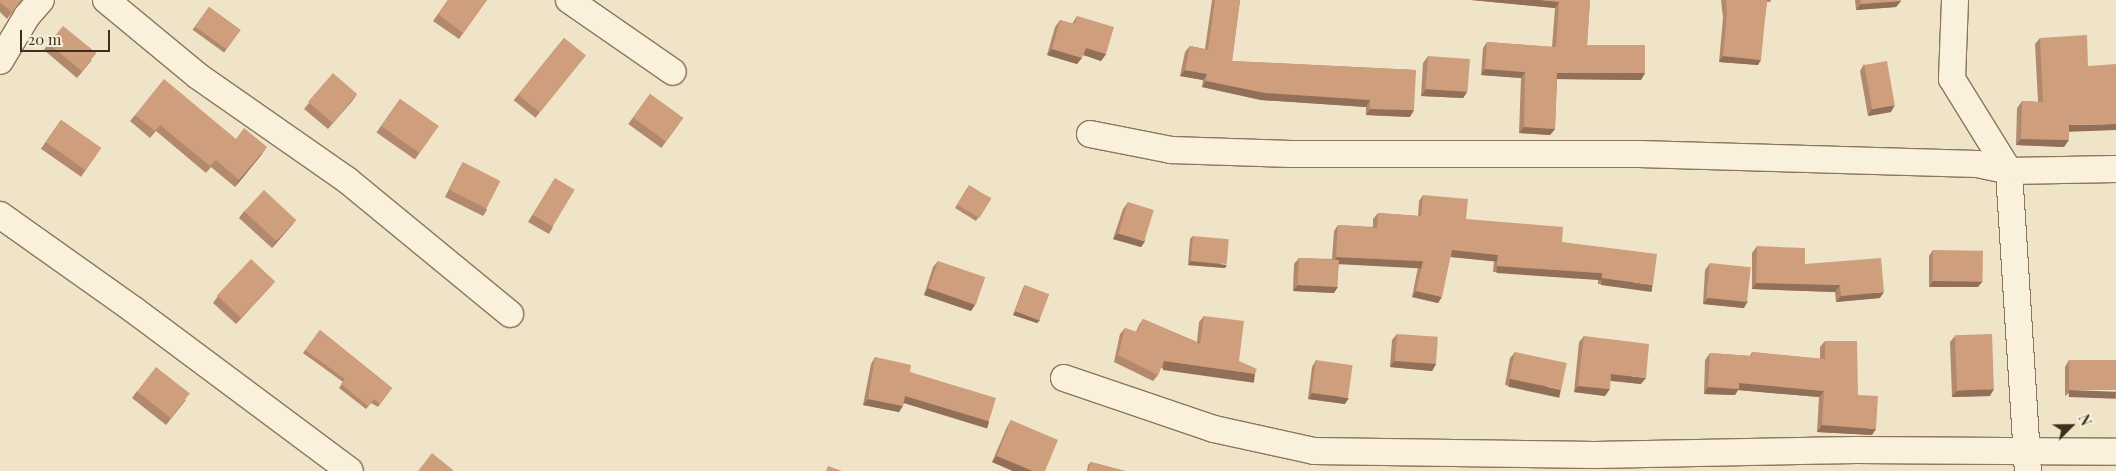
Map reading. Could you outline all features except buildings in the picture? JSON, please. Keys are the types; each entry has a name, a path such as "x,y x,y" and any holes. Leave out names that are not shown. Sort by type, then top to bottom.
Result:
{"street":[{"path":"0,61 27,16 41,0"},
{"path":"106,0 198,76 347,180 510,314"},
{"path":"569,0 673,72"},
{"path":"1955,0 1952,79 2009,171 2027,461"},
{"path":"1090,134 1171,150 1291,154 1639,154 1977,164 2009,171 2116,169"},
{"path":"0,215 134,310 350,471"},
{"path":"1064,378 1214,429 1314,451 1595,455 1858,450 2027,461 2116,452"}]}
